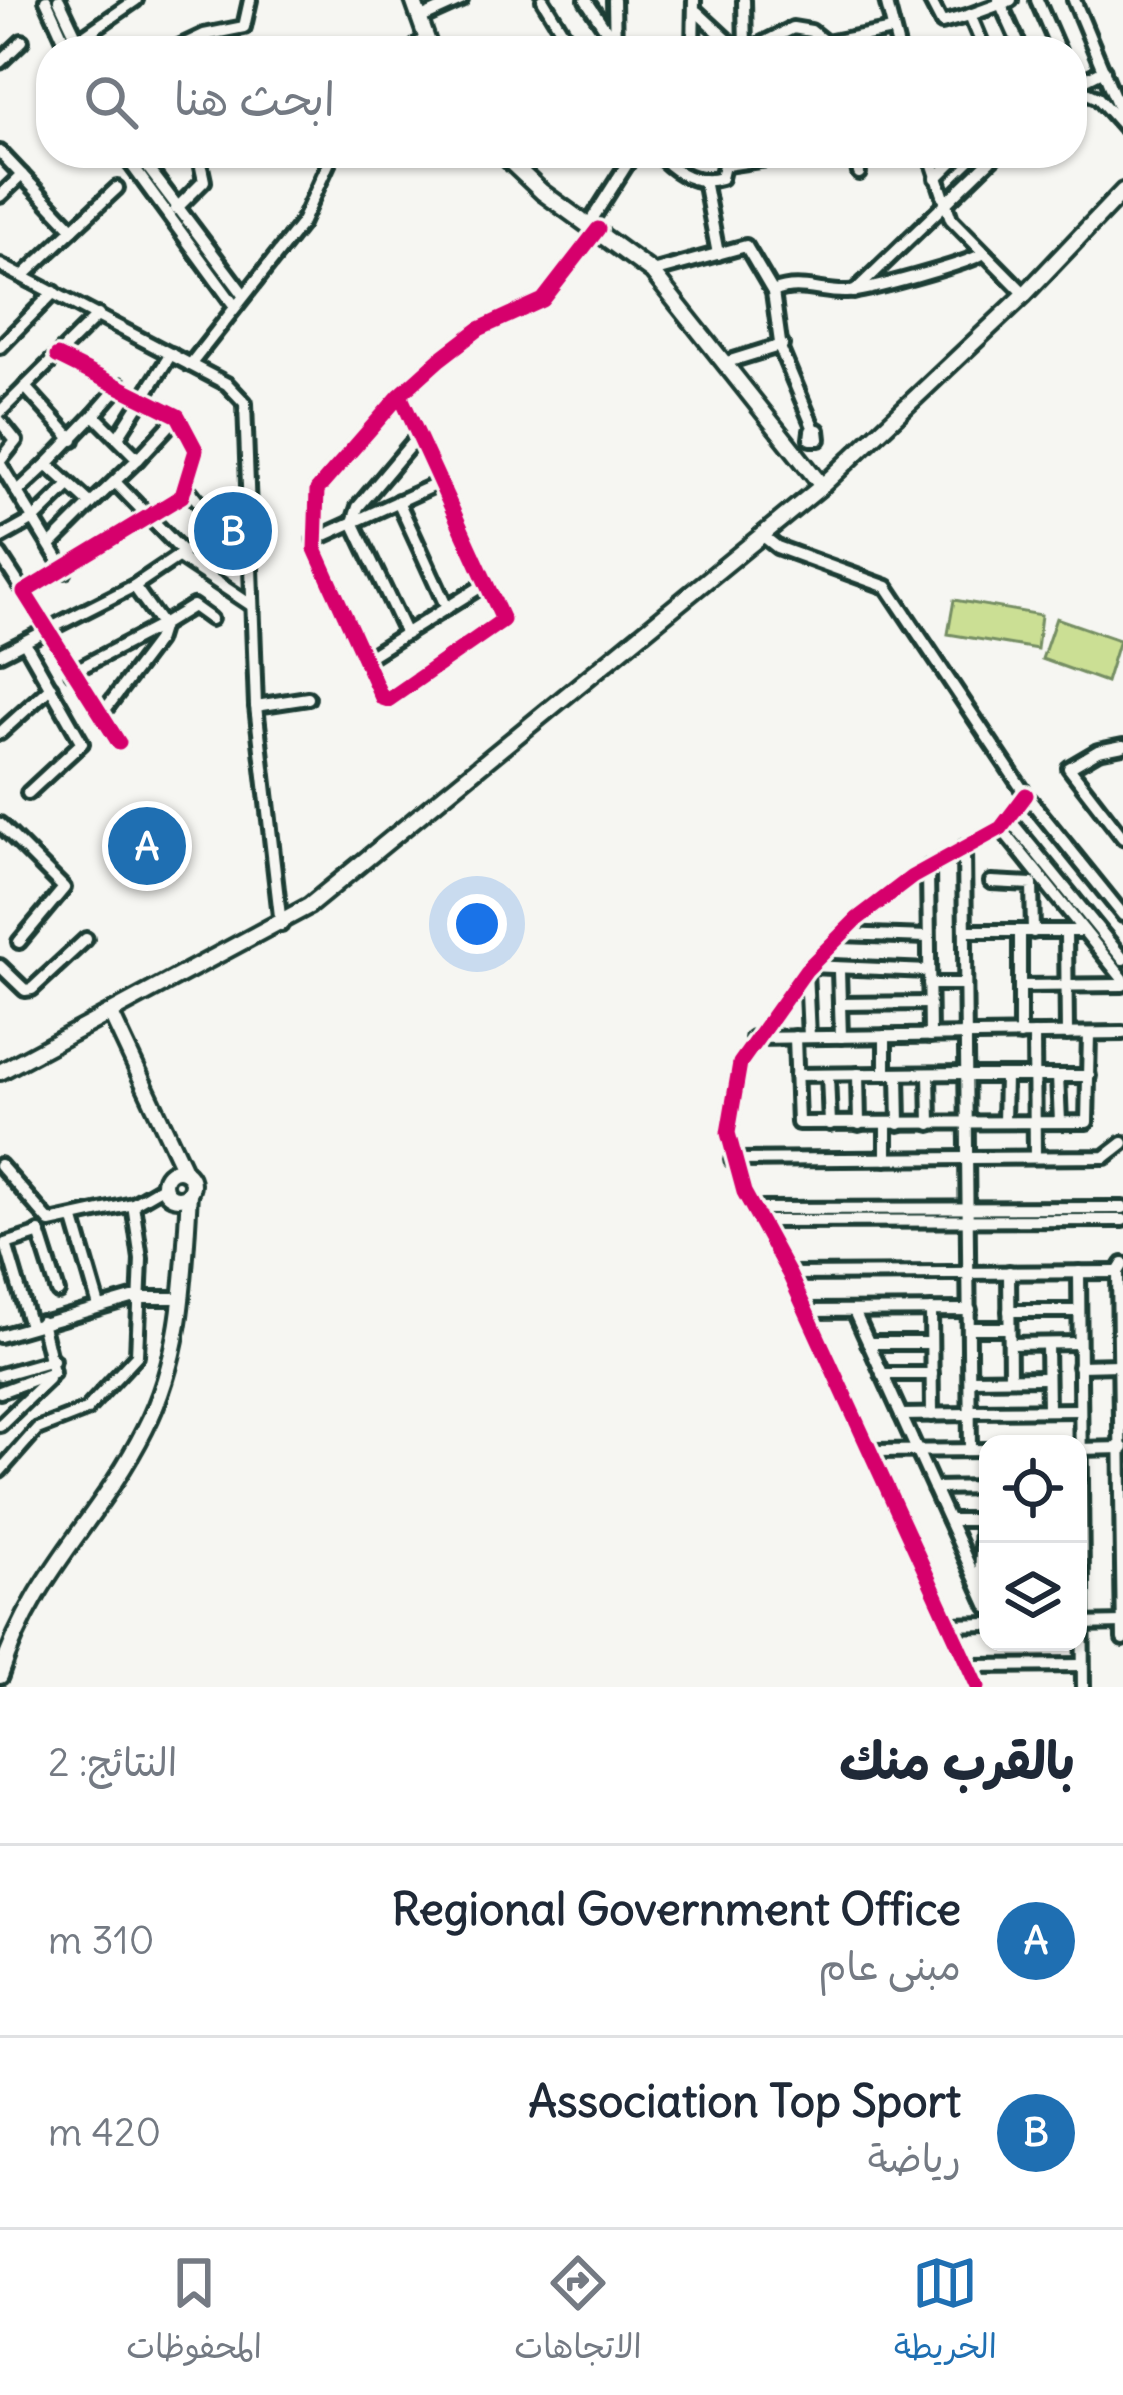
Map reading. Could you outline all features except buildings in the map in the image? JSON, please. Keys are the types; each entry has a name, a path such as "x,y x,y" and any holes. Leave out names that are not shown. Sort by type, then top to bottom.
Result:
{"main road":[{"path":"413,0 426,36"},
{"path":"517,168 542,192 652,272 822,486"},
{"path":"0,1072 281,925 822,486 1025,294 1123,191"},
{"path":"0,1676 31,1598 145,1430 168,1373 183,1298 184,1238 192,1181 165,1134 111,1014"},
{"path":"165,1134 167,1186 184,1238"},
{"path":"167,1186 184,1172"},
{"path":"167,1186 189,1193"}],"street":[{"path":"46,0 62,36"},
{"path":"59,0 76,36"},
{"path":"88,36 116,5 136,0"},
{"path":"217,36 244,27 250,0"},
{"path":"543,0 565,36"},
{"path":"586,0 608,36"},
{"path":"614,0 615,36"},
{"path":"744,0 744,36"},
{"path":"886,0 894,36"},
{"path":"930,0 944,24 1004,1 1017,36"},
{"path":"1037,0 1053,36"},
{"path":"1074,0 1123,122"},
{"path":"419,19 454,2"},
{"path":"696,6 728,36"},
{"path":"694,36 696,6"},
{"path":"970,15 979,36"},
{"path":"776,36 793,28 812,31 815,36"},
{"path":"867,36 892,30"},
{"path":"0,62 22,41"},
{"path":"1087,77 1104,70"},
{"path":"1087,91 1123,122"},
{"path":"0,152 73,229"},
{"path":"135,168 239,300"},
{"path":"148,168 239,300"},
{"path":"176,208 204,181 201,168"},
{"path":"190,365 306,215 326,168"},
{"path":"400,394 502,625 388,700 365,659 314,540 317,490 400,394 464,339 496,320 532,309 593,226 626,168"},
{"path":"675,168 704,180 721,178 724,168"},
{"path":"858,168 859,172"},
{"path":"933,168 944,207 982,254 1025,294"},
{"path":"936,178 946,168"},
{"path":"854,292 983,168"},
{"path":"0,196 22,175"},
{"path":"704,180 718,254"},
{"path":"0,281 73,229 117,188"},
{"path":"652,272 746,246 773,292 782,345 814,429"},
{"path":"773,292 790,285 854,292 920,272 957,268 982,254"},
{"path":"11,270 227,384 244,403 256,706 281,925"},
{"path":"0,347 55,292"},
{"path":"64,571 0,462 16,445 0,417 98,316"},
{"path":"727,362 782,345"},
{"path":"118,437 171,354"},
{"path":"24,592 152,516 188,489 196,450 178,416 57,356"},
{"path":"16,492 73,440 120,385"},
{"path":"25,387 73,440"},
{"path":"94,415 138,459"},
{"path":"50,545 178,416"},
{"path":"406,634 353,522 358,507 418,436"},
{"path":"47,464 91,504"},
{"path":"115,482 152,516 182,555 251,605"},
{"path":"314,540 439,482"},
{"path":"0,538 34,519 69,485"},
{"path":"188,489 220,529"},
{"path":"398,501 447,608"},
{"path":"0,654 134,586 248,510"},
{"path":"763,536 777,547 887,587 1026,795 1123,915"},
{"path":"0,555 119,742"},
{"path":"365,659 484,584"},
{"path":"134,586 162,625"},
{"path":"72,672 193,606 212,619"},
{"path":"101,716 157,640 162,625"},
{"path":"25,643 82,743 28,793"},
{"path":"0,734 52,687"},
{"path":"256,706 308,698"},
{"path":"1123,746 1098,751 1069,768 1123,838"},
{"path":"978,1687 732,1160 728,1133 734,1086 753,1038 807,968 841,934 928,867 1005,824 1026,795"},
{"path":"0,824 64,889 19,942"},
{"path":"1005,824 1084,931 1119,958"},
{"path":"1005,824 1119,958 1123,982 1020,986"},
{"path":"964,847 970,1450"},
{"path":"928,867 930,1036"},
{"path":"991,882 1032,884 1020,986 1020,1034"},
{"path":"965,931 1084,931"},
{"path":"1066,932 1066,1034"},
{"path":"841,934 928,937"},
{"path":"0,966 25,990 32,989 86,939"},
{"path":"807,968 965,984"},
{"path":"807,968 796,1075 798,1123 1089,1120 1089,1034"},
{"path":"838,971 841,1036"},
{"path":"840,1004 929,1003"},
{"path":"1034,1034 1035,1157"},
{"path":"753,1038 1123,1034"},
{"path":"885,1036 892,1124 886,1159"},
{"path":"929,1073 930,1124"},
{"path":"796,1075 1090,1076"},
{"path":"828,1075 830,1124"},
{"path":"858,1075 860,1124"},
{"path":"1004,1076 1004,1122"},
{"path":"1058,1076 1060,1122"},
{"path":"732,1160 1105,1157 1123,1143"},
{"path":"0,1165 34,1199 58,1292"},
{"path":"53,1366 6,1244 42,1227 133,1204 167,1186"},
{"path":"1,1467 37,1429 75,1418 140,1347 133,1204"},
{"path":"758,1215 1123,1208"},
{"path":"969,1214 1123,1220"},
{"path":"74,1220 99,1306"},
{"path":"789,1274 1120,1268 1123,1640"},
{"path":"1009,1272 1010,1378"},
{"path":"1078,1272 1079,1435"},
{"path":"0,1336 99,1306 141,1298 183,1298"},
{"path":"931,1310 932,1415"},
{"path":"806,1311 970,1310"},
{"path":"1009,1311 1079,1310"},
{"path":"854,1311 979,1578"},
{"path":"970,1328 1010,1328"},
{"path":"868,1343 932,1343"},
{"path":"1010,1344 1079,1343"},
{"path":"1047,1344 1048,1410"},
{"path":"1079,1366 1119,1365"},
{"path":"0,1375 53,1366"},
{"path":"0,1392 53,1366"},
{"path":"0,1425 53,1366"},
{"path":"882,1374 932,1373"},
{"path":"970,1378 1047,1378"},
{"path":"901,1415 1080,1410"},
{"path":"1087,1448 1122,1448"},
{"path":"871,1451 979,1450"},
{"path":"934,1488 979,1487"},
{"path":"949,1520 979,1520"},
{"path":"1087,1624 1123,1623"},
{"path":"950,1624 979,1624"},
{"path":"1081,1651 1083,1687"},
{"path":"968,1666 1082,1665"}],"green space":[{"path":"954,600 1041,615 1037,649 948,634"},
{"path":"1056,618 1119,640 1106,682 1042,659"}],"cycle path":[{"path":"400,395 503,620 388,700 382,698 315,549 317,490 400,395 440,359 479,329 543,300 598,229"},
{"path":"57,356 178,416 196,450 182,496 24,592 119,743"},
{"path":"978,1687 789,1274 744,1192 728,1133 740,1063 806,970 857,919 912,877 1001,828 1026,795"}],"place":[{"name":"Association Top Sport","path":"233,531"},
{"name":"Regional Government Office","path":"147,846"}]}
